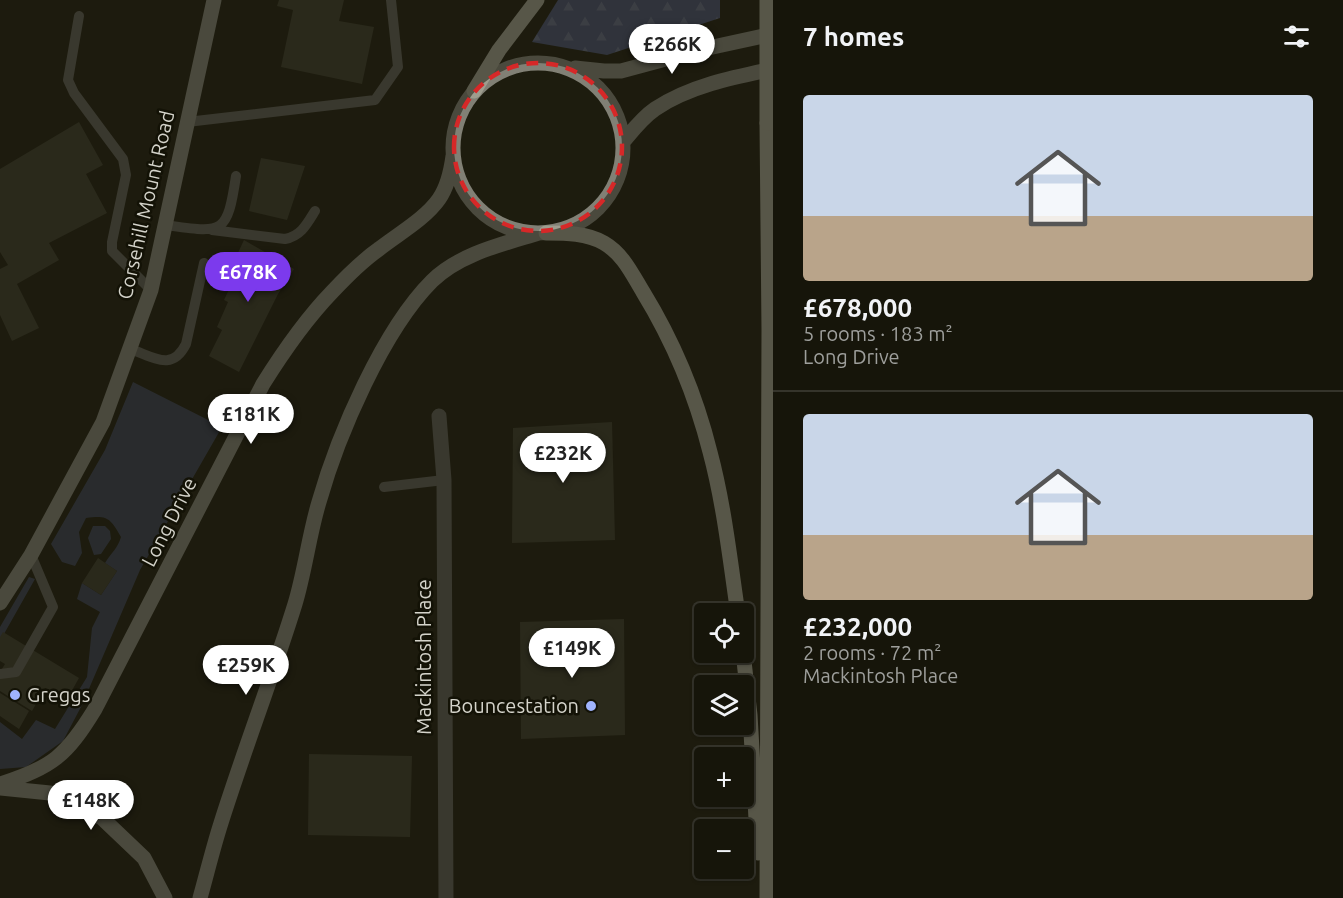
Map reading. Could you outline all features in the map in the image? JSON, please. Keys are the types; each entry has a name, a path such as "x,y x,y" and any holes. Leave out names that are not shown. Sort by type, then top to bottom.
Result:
{"main road":[{"name":"Corsehill Mount Road","path":"0,603 31,555 103,422 151,290 214,0"},
{"path":"537,0 499,50 461,110 454,133 453,156 458,177 467,195 481,211 498,223 518,231 568,233 589,237 615,251 626,263 661,322 684,375 710,452 736,603"},
{"path":"767,0 769,330 767,898"},
{"path":"474,91 493,74 518,64 543,62 569,68 621,71 699,50 773,34"},
{"path":"201,898 220,826 295,602 319,501 338,447 370,375 387,344 415,300 447,268 543,233 568,228 587,218 603,203 615,185 622,164 623,142 618,118 607,97 590,80 569,68"},
{"path":"623,142 643,119 668,101 708,85 773,69"},
{"name":"Long Drive","path":"0,786 43,769 60,757 77,739 95,709 279,358 330,294 376,251 439,200 451,174 453,156"},
{"path":"744,663 750,715 760,898"},
{"path":"0,786 50,793 102,818 144,858 165,898"}],"street":[{"name":"Mackintosh Place","path":"439,416 444,480 446,898"}],"lane":[{"path":"187,122 375,100 398,67 392,0"},
{"path":"79,16 68,80 74,93 123,159 126,175 112,251 151,290"},
{"path":"212,230 227,219 231,210 236,176"},
{"path":"165,225 285,239 295,237 301,232 315,211"},
{"path":"130,349 169,361 180,356 186,345 204,263"},
{"path":"384,487 444,480"},
{"path":"0,674 16,672 53,607 31,555"}],"highlighted area":[{"path":"543,62 569,68 590,80 618,118 623,142 615,185 603,203 568,228 539,233 498,223 481,211 457,176 454,133 461,110 493,74 517,64"}],"shaded area":[{"path":"133,382 222,427 140,570 82,705 63,741 26,767 0,769 0,722 22,739 36,720 55,729 87,677 92,628 100,612 77,599 82,583 101,595 117,571 105,563 121,537 108,519 86,518 79,532 82,553 75,566 62,562 51,544 105,450"},
{"path":"93,526 105,526 110,531 111,539 101,554 94,555 88,538"},
{"path":"29,577 35,579 0,641 0,627"}],"green space":[{"path":"558,0 720,0 720,18 607,55 532,42"}],"building":[{"path":"279,0 344,0 339,21 374,27 362,84 281,67 293,10 277,6"},
{"path":"79,122 103,165 86,174 107,213 49,243 59,260 17,284 39,328 12,341 0,315 0,269 8,265 0,252 0,169"},
{"path":"261,158 305,166 287,220 249,211"},
{"path":"244,240 294,269 278,294 239,372 209,356 222,330 217,327 228,302 224,300 236,275 229,272"},
{"path":"612,422 615,540 512,543 513,428"},
{"path":"98,558 117,571 101,595 82,583"},
{"name":"Bouncestation","path":"624,619 625,735 521,739 520,622"},
{"path":"3,632 79,678 66,701 45,688 32,711 0,691 0,672 5,664 0,661 0,637"},
{"path":"0,693 29,711 19,729 0,716"},
{"path":"309,754 412,756 410,837 308,835"}],"place":[{"name":"Greggs","path":"15,695"},
{"name":"Bouncestation","path":"591,706"}]}
